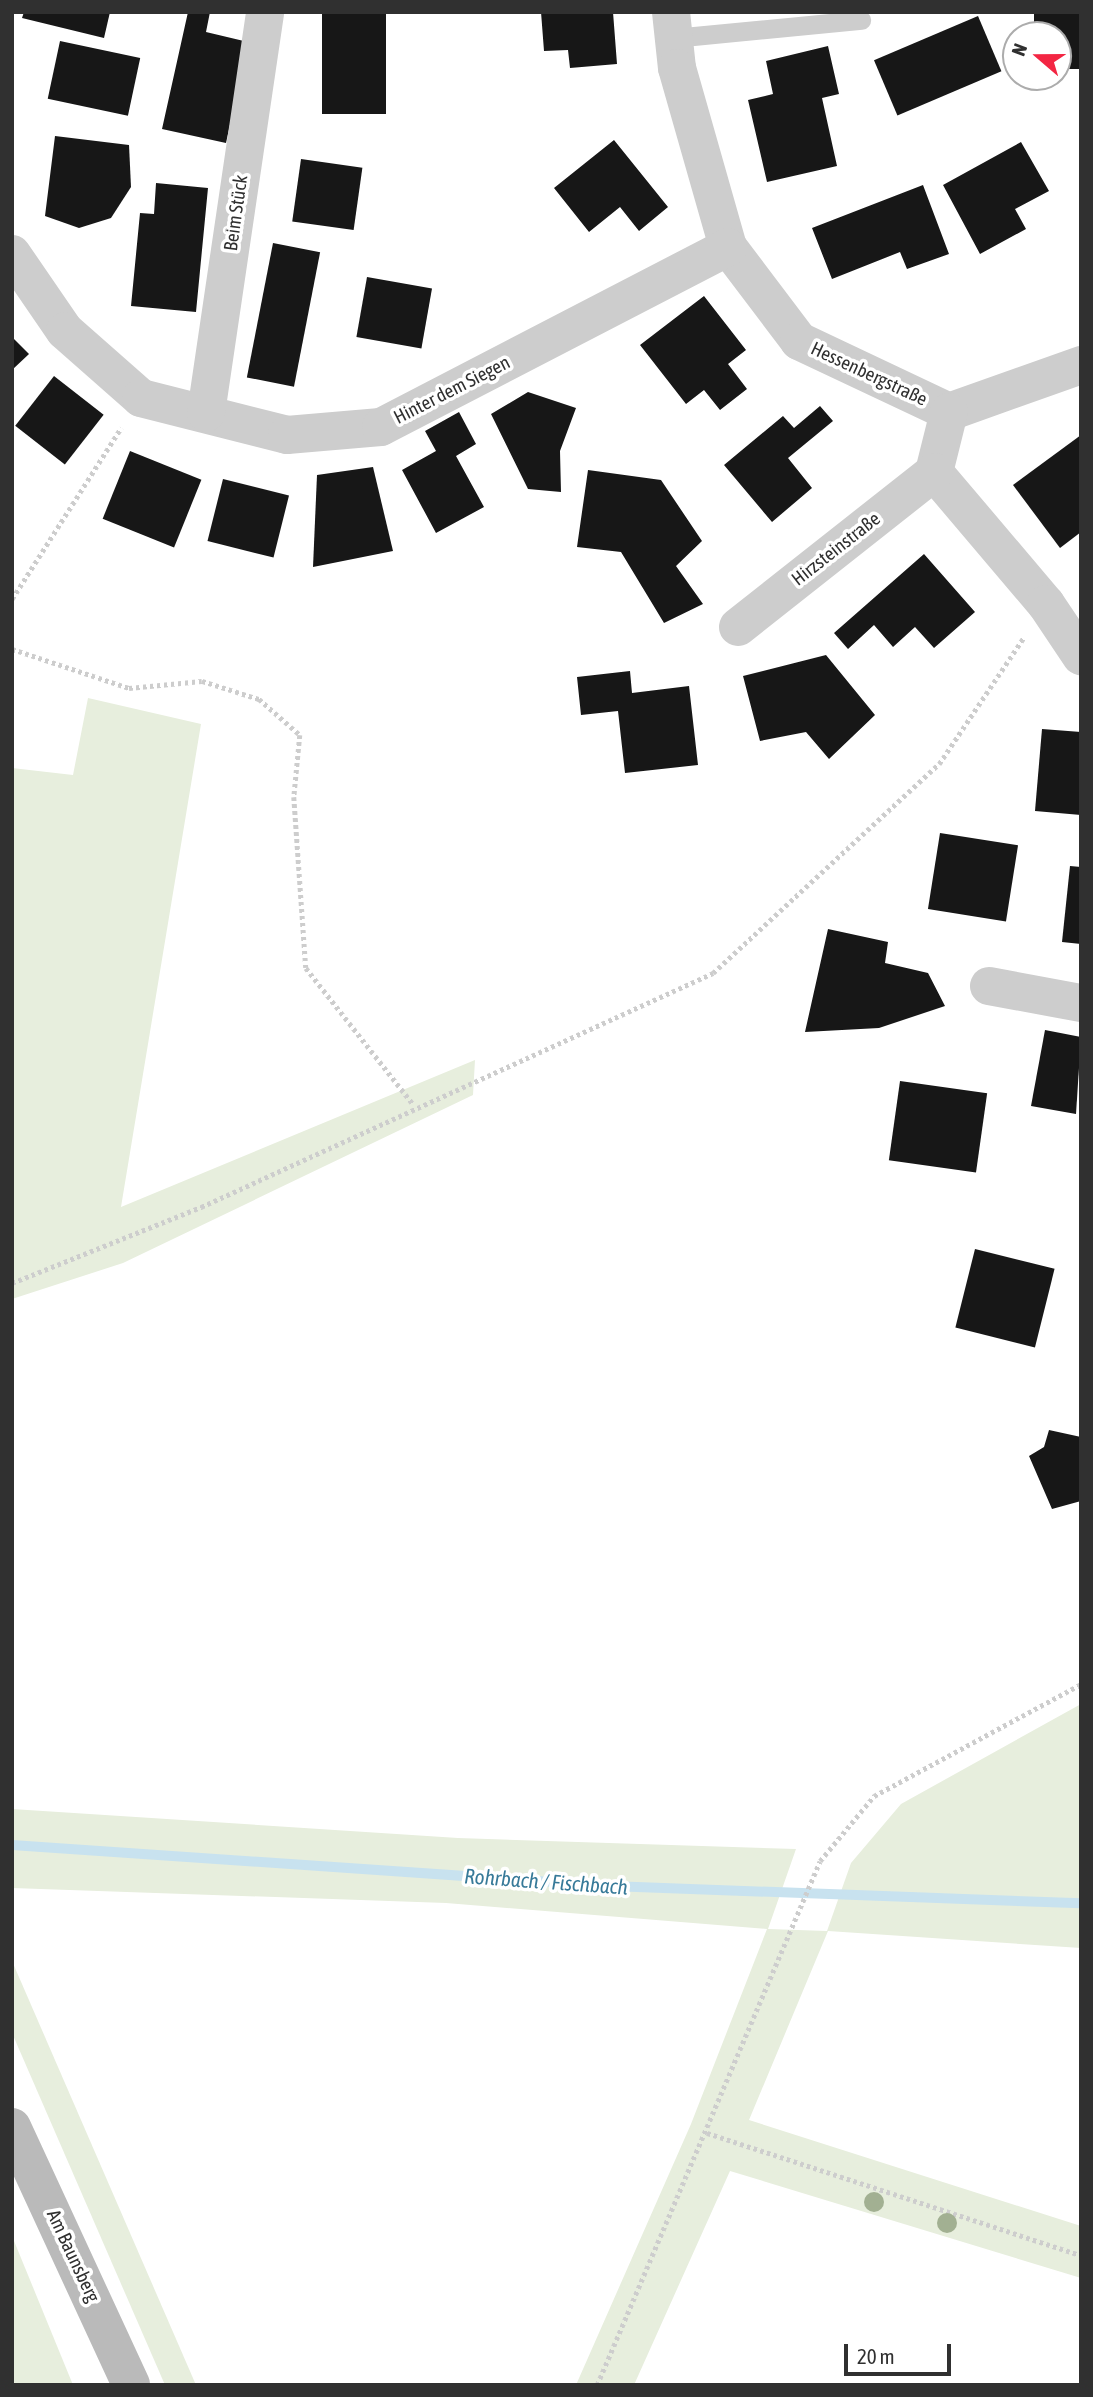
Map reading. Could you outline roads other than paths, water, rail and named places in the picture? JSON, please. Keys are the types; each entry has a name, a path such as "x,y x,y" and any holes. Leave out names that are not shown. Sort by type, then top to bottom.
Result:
{"main road":[{"name":"Am Baunsberg","path":"12,2127 131,2385"}],"street":[{"name":"Beim Stück","path":"206,414 265,12"},
{"name":"Hessenbergstraße","path":"672,25 728,247 799,341 949,412 1081,365"},
{"name":"Hinter dem Siegen","path":"12,254 65,331 141,398 287,435 381,427 728,247"},
{"path":"949,412 934,472 1046,604 1081,656"},
{"name":"Hirzsteinstraße","path":"738,627 934,472"},
{"path":"989,986 1081,1003"}],"lane":[{"path":"672,25 861,20"}],"waterway":[{"name":"Rohrbach / Fischbach","path":"12,1845 610,1886 1081,1903"}]}
